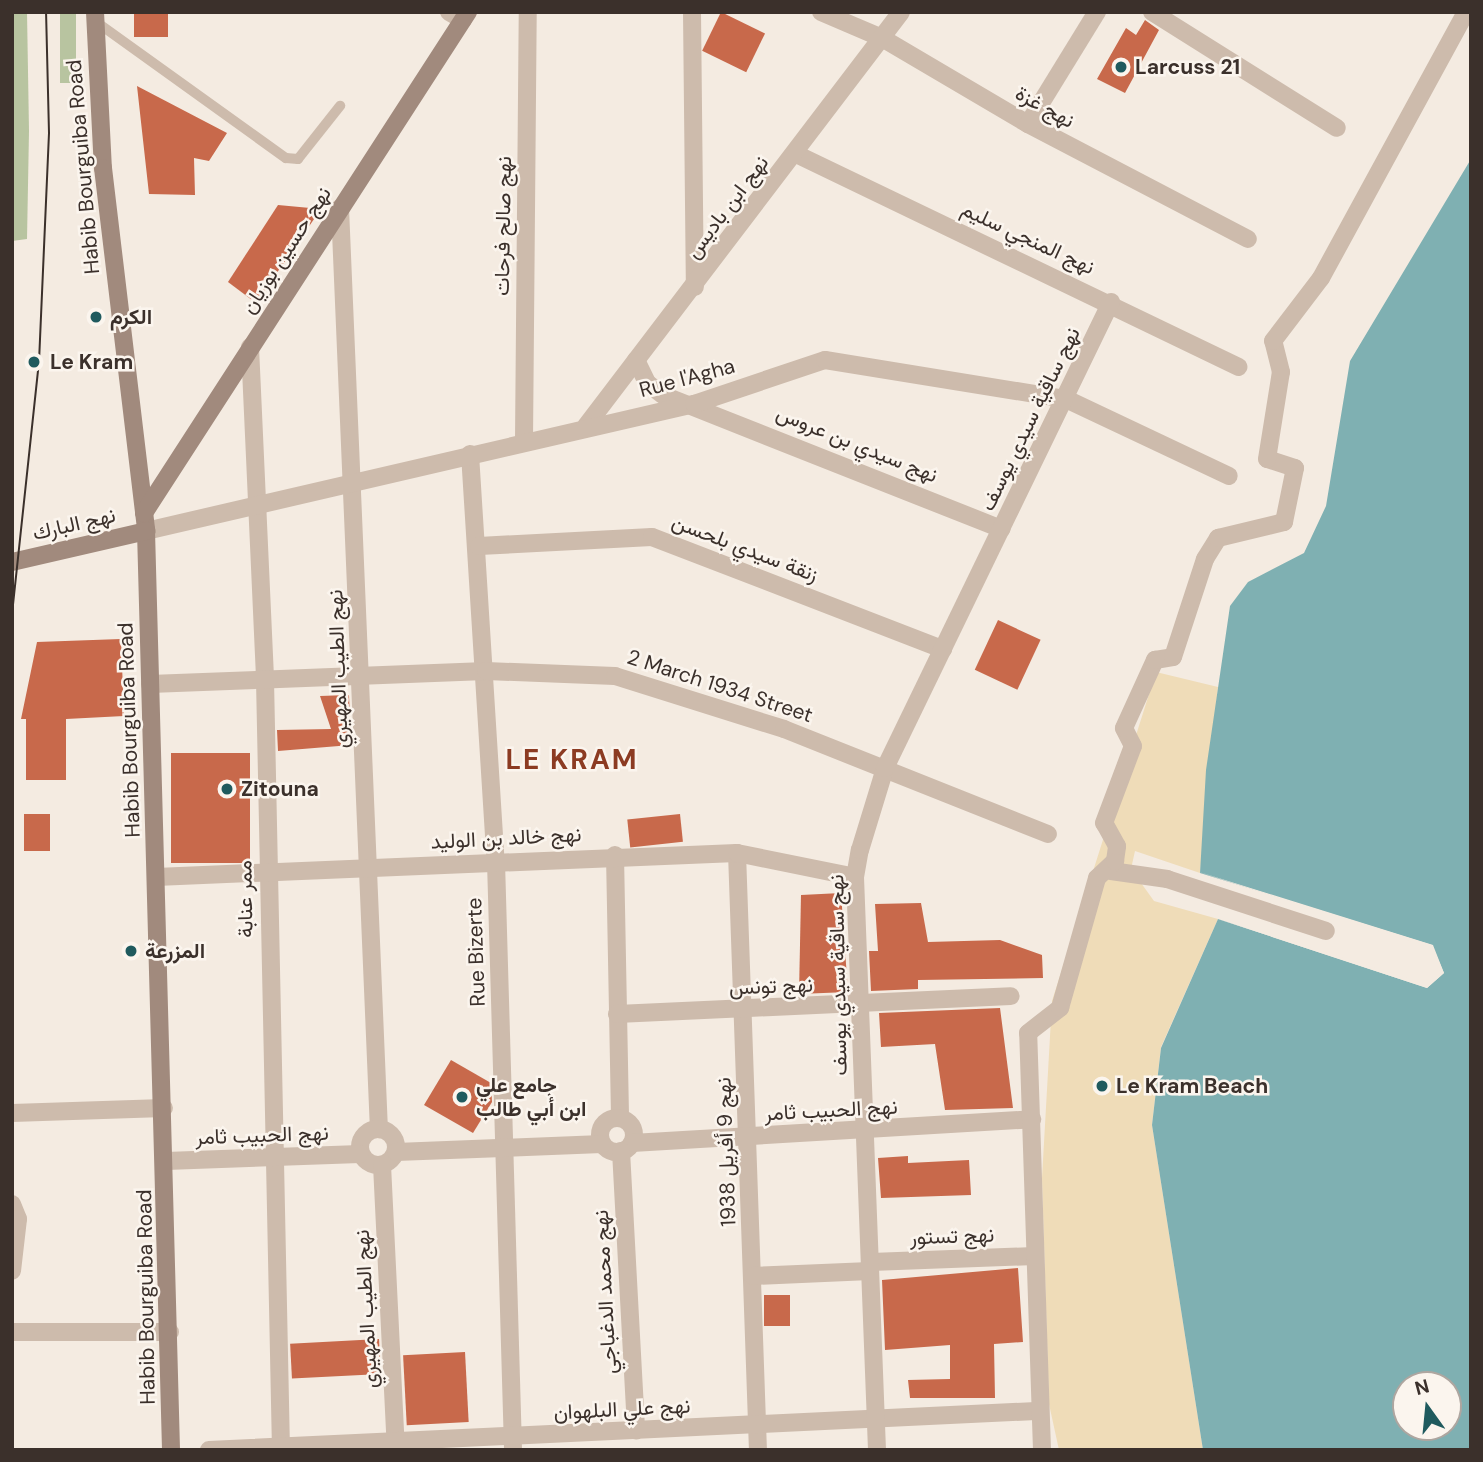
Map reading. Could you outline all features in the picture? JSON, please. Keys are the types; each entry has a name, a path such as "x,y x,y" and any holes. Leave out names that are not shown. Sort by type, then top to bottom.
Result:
{"main road":[{"name":"نهج حسين بوزيان","path":"145,522 250,347 460,15"},
{"name":"Habib Bourguiba Road","path":"94,16 103,168 145,522 166,1161 171,1450"},
{"name":"نهج البارك","path":"12,562 145,522"}],"street":[{"name":"نهج صالح فرحات","path":"524,440 528,12"},
{"path":"692,12 695,287"},
{"name":"نهج غزة","path":"821,12 882,38 1028,124 1248,239"},
{"name":"نهج ابن باديس","path":"586,426 695,287 901,12"},
{"path":"1028,124 1097,12"},
{"path":"1152,12 1337,128"},
{"path":"1111,871 1118,845 1104,822 1133,746 1124,728 1155,660 1173,657 1218,538 1284,522 1295,468 1267,459 1281,372 1273,341 1321,278 1466,12"},
{"name":"نهج المنجي سليم","path":"796,154 1111,302 1238,367"},
{"name":"نهج الطيب المهيري","path":"340,208 362,677 379,1129"},
{"name":"نهج ساقية سيدي يوسف","path":"877,1450 855,877 885,768 1066,400 1111,302"},
{"name":"ممر عنابة","path":"250,347 255,505 265,680 272,1158 281,1448"},
{"name":"نهج سيدي بن عروس","path":"636,360 655,391 694,404 1001,529"},
{"name":"Rue l'Agha","path":"145,522 255,505 524,440 694,404 825,360 1066,400 1229,476"},
{"name":"Rue Bizerte","path":"470,454 479,546 496,862 512,1443"},
{"name":"زنقة سيدي بلحسن","path":"479,546 652,537 943,649"},
{"name":"2 March 1934 Street","path":"150,684 486,671 615,676 885,768 1048,834"},
{"name":"نهج خالد بن الوليد","path":"156,877 368,869 615,855 737,853 855,877"},
{"name":"نهج 9 أفريل 1938","path":"737,853 758,1450"},
{"path":"615,855 620,1118"},
{"path":"1042,1450 1036,1411 1032,1119 1028,1033 1058,1013 1097,878 1111,871 1167,879 1326,931"},
{"name":"نهج تونس","path":"617,1014 1011,996"},
{"path":"12,1113 164,1108"},
{"path":"602,1144 602,1125 620,1118"},
{"path":"396,1152 393,1137 379,1129 362,1136 360,1154 382,1165 396,1152 602,1144 626,1147 632,1127 620,1118"},
{"name":"نهج الحبيب ثامر","path":"626,1147 1032,1119"},
{"name":"نهج محمد الدغباجي","path":"626,1147 636,1431"},
{"name":"نهج الحبيب ثامر","path":"166,1161 360,1154"},
{"name":"نهج الطيب المهيري","path":"382,1165 396,1447"},
{"path":"12,1204 18,1219 12,1270"},
{"name":"نهج تستور","path":"752,1276 1034,1256"},
{"path":"12,1332 170,1332"},
{"name":"نهج علي البلهوان","path":"209,1450 512,1443 636,1431 1036,1411"}],"lane":[{"path":"94,16 286,158 298,159 340,106"}],"green space":[{"path":"12,12 27,12 29,131 27,239 12,241"},
{"path":"60,12 76,12 76,83 60,83"}],"sand":[{"name":"Le Kram Beach","path":"1156,672 1218,687 1200,873 1135,851 1131,869 1154,901 1218,919 1161,1047 1152,1125 1203,1450 1059,1450 1049,1404 1042,1178 1052,1001"}],"water":[{"path":"1471,159 1471,1450 1203,1450 1152,1125 1161,1048 1218,919 1427,988 1444,973 1432,945 1200,873 1206,770 1230,606 1248,582 1304,553 1326,506 1350,361"}],"pier":[{"path":"1196,871 1433,945 1444,973 1427,988 1215,918 1426,984 1440,972 1430,948"}],"building":[{"path":"134,12 168,12 168,37 134,37"},
{"path":"721,12 765,33 746,72 702,51"},
{"name":"Larcuss 21","path":"1145,20 1159,30 1125,93 1097,79 1126,28 1136,35"},
{"path":"137,86 227,133 209,161 194,158 195,195 149,194"},
{"path":"278,205 321,209 256,303 228,282"},
{"path":"998,620 1041,640 1017,690 975,670"},
{"path":"121,639 124,716 66,719 66,780 26,780 26,719 21,719 37,642"},
{"path":"349,695 351,745 278,751 277,730 331,729 320,696"},
{"path":"171,753 250,753 250,863 171,863"},
{"path":"24,814 50,814 50,851 24,851"},
{"path":"680,814 683,842 630,847 627,820"},
{"path":"841,893 848,992 799,994 801,895"},
{"path":"921,903 928,942 1000,940 1042,955 1043,978 918,980 918,989 871,991 869,951 878,951 875,904"},
{"path":"1000,1008 1013,1108 945,1110 935,1044 881,1047 879,1013"},
{"name":"جامع علي ابن أبي طالب","path":"451,1060 491,1083 492,1102 473,1133 424,1105"},
{"path":"908,1156 908,1163 969,1160 971,1195 881,1198 878,1158"},
{"path":"1018,1268 1023,1342 994,1344 995,1398 910,1398 908,1380 950,1379 950,1345 885,1350 882,1280"},
{"path":"764,1295 790,1295 790,1326 764,1326"},
{"path":"379,1339 381,1374 292,1379 290,1344"},
{"path":"465,1352 469,1422 407,1425 403,1355"}],"tram line":[{"path":"12,614 39,362 49,133 46,12"}],"place":[{"name":"Larcuss 21","path":"1121,67"},
{"name":"الكرم","path":"96,317"},
{"name":"Le Kram","path":"34,362"},
{"name":"Zitouna","path":"227,789"},
{"name":"المزرعة","path":"131,951"},
{"name":"Le Kram Beach","path":"1102,1086"},
{"name":"جامع علي ابن أبي طالب","path":"462,1097"}],"district":[{"name":"LE KRAM","path":"572,760"}]}
